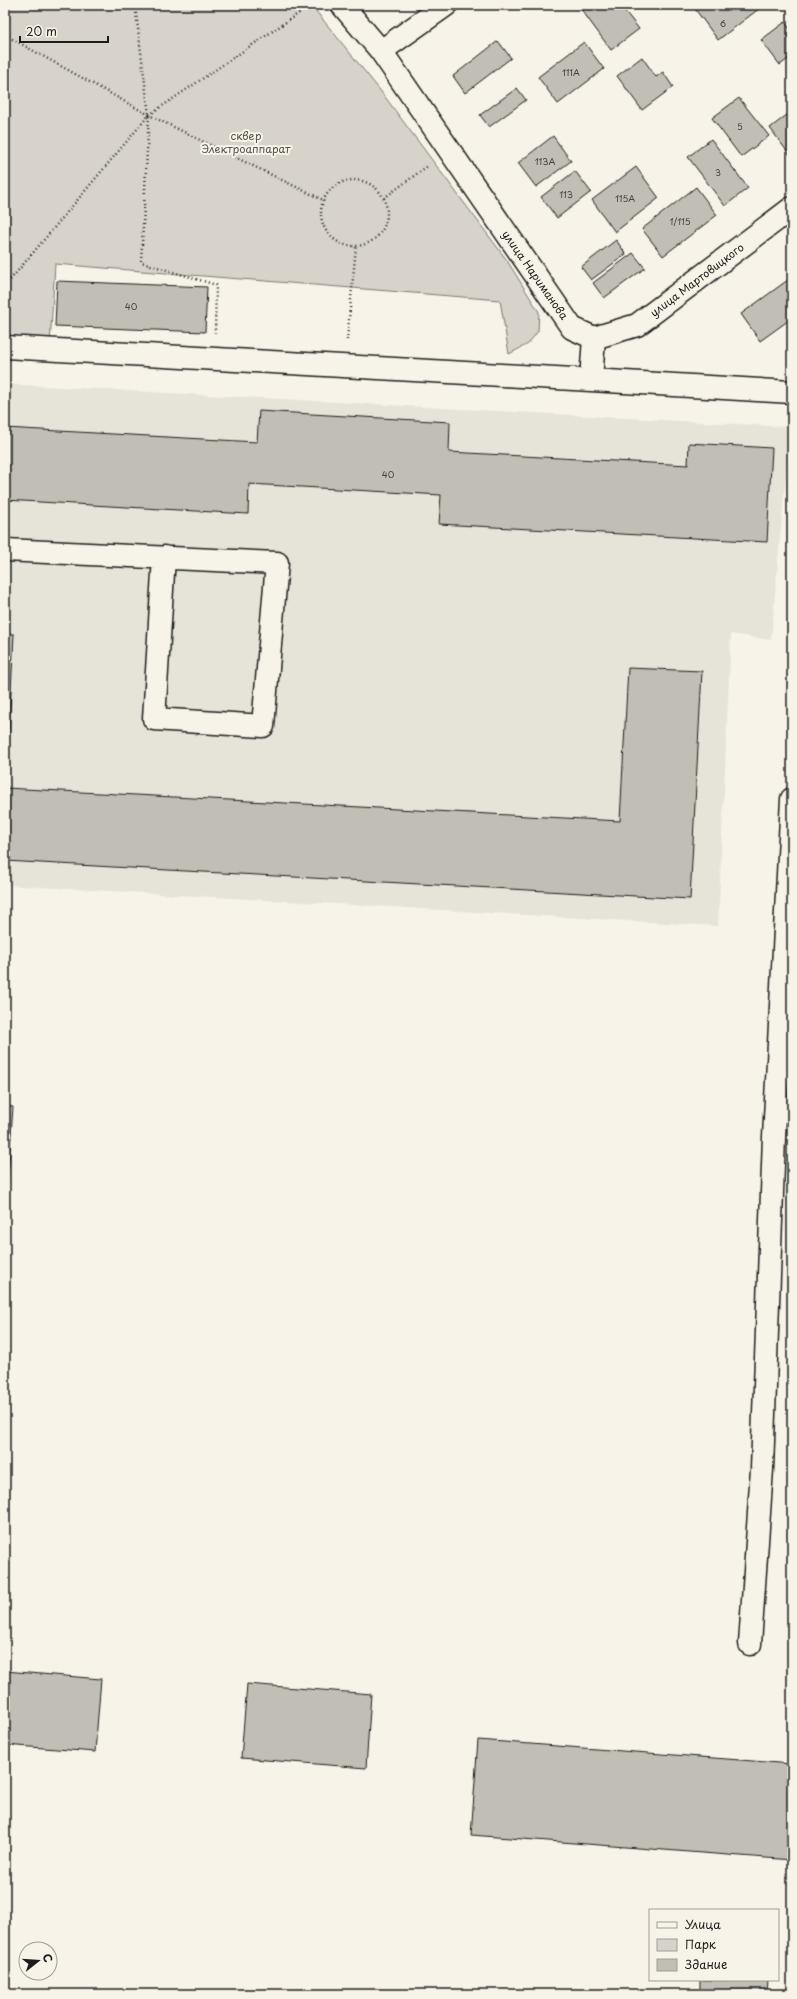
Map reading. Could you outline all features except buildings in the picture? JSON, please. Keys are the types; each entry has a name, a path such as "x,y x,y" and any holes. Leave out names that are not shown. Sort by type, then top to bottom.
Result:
{"street":[{"name":"улица Нариманова","path":"342,5 381,51 572,328 594,338"},
{"path":"381,51 446,5"},
{"name":"улица Мартовицкого","path":"594,338 637,325 792,208"},
{"path":"591,380 594,338"},
{"path":"5,347 792,392"},
{"path":"5,550 164,557 277,563 263,726 154,719 164,557"},
{"path":"750,1644 762,1468 774,1137 788,968 792,800"}],"path":[{"path":"135,5 149,115 141,262 216,285 215,359"},
{"path":"5,286 149,115 311,5"},
{"path":"5,35 149,115 323,200"},
{"path":"384,198 448,150"},
{"path":"347,180 358,180 369,183 384,198 387,209 387,220 383,230 371,241 356,247 344,245 334,241 326,233 321,222 320,211 323,200 329,191 337,184 347,180"},
{"path":"344,366 356,247"}],"shaded area":[{"path":"5,384 790,427 771,640 731,634 718,926 5,885"}],"green space":[{"name":"cквер Электроаппарат","path":"5,5 311,5 379,89 506,259 539,312 538,331 528,344 509,354 500,300 55,264 50,344 5,342"}]}
